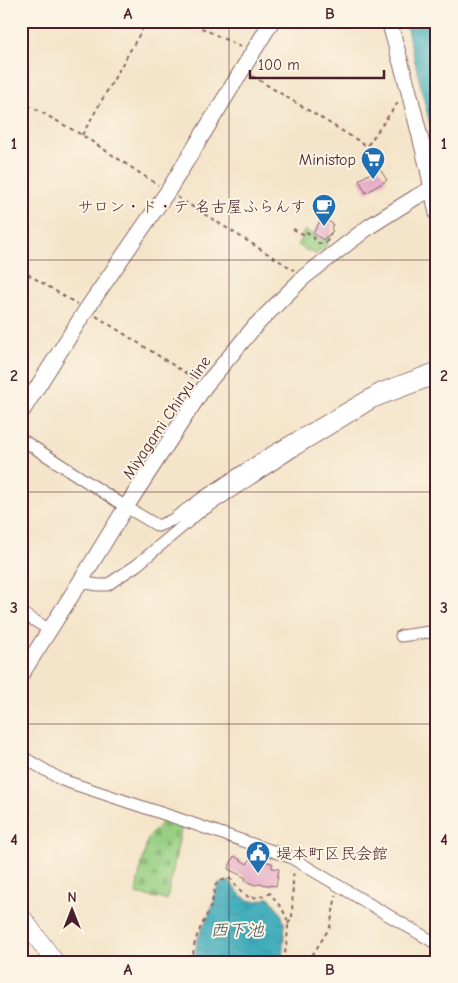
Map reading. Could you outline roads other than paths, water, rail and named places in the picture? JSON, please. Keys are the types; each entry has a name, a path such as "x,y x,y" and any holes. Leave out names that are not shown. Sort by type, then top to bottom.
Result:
{"main road":[{"path":"21,916 55,962"}],"street":[{"path":"21,413 86,310 168,191 272,21"},
{"path":"389,21 434,188 437,214"},
{"name":"Miyagami Chiryu line","path":"21,675 126,507 205,386 256,325 304,277 370,226 434,188"},
{"path":"21,439 158,526 172,520 267,456 380,389 437,368"},
{"path":"80,582 107,585 137,565 197,514 293,451 373,402 437,378"},
{"path":"21,617 25,615 50,630"},
{"path":"401,636 437,632"},
{"path":"21,756 62,780 290,857 437,944"}],"water":[{"path":"405,21 437,21 437,153"},
{"name":"西下池","path":"230,881 246,899 256,901 269,897 281,913 285,925 282,962 196,962 195,954 198,940 212,908 219,884"}],"place":[{"name":"Ministop","path":"373,180"},
{"name":"サロン・ド・テ 名古屋ふらんす","path":"324,227"},
{"name":"堤本町区民会館","path":"258,874"}]}
